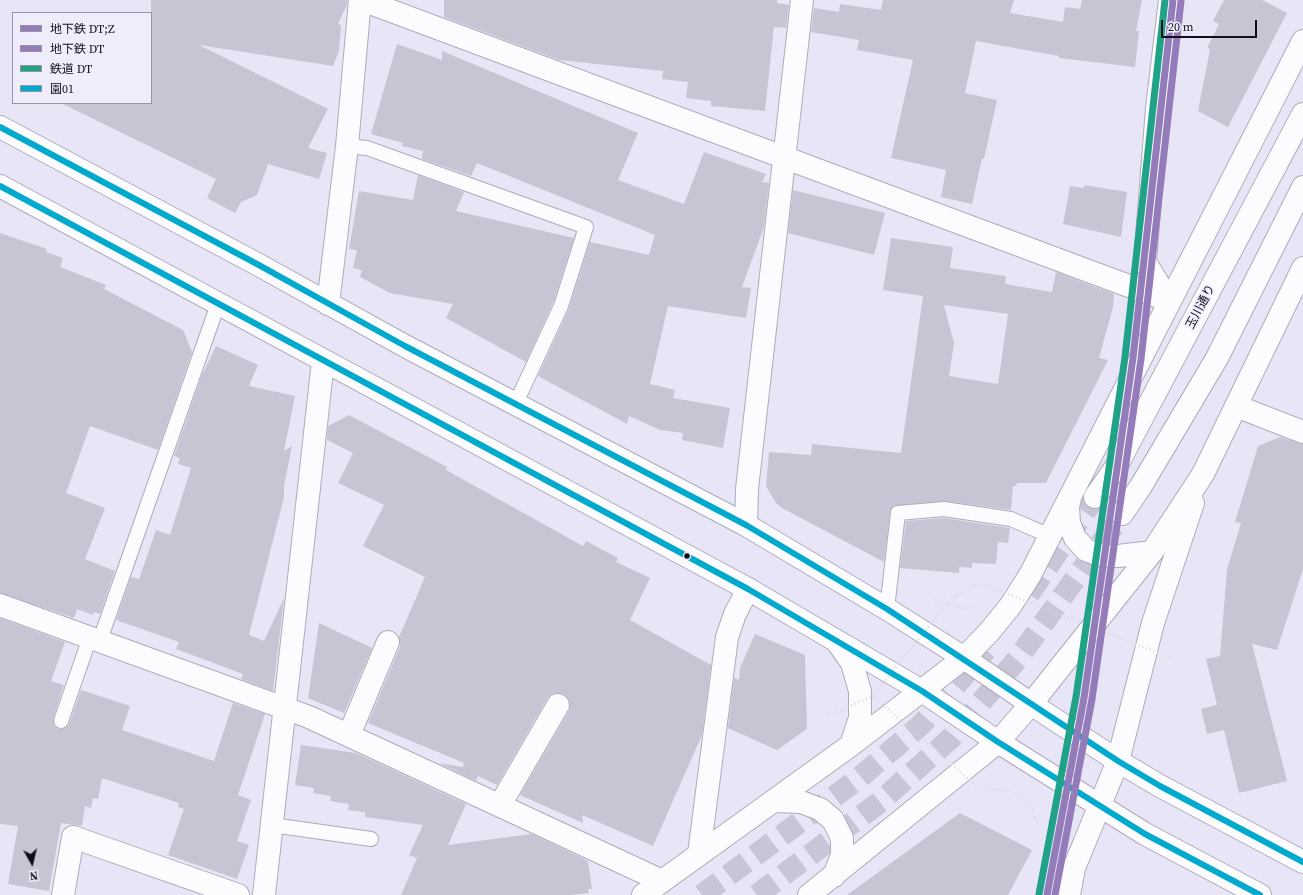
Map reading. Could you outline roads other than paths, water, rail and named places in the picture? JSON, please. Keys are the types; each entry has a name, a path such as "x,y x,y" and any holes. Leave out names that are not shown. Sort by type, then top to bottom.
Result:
{"main road":[{"path":"328,304 347,146 361,0 1169,301"},
{"path":"746,525 748,481 802,0"},
{"path":"1169,301 1145,262 1157,108 1170,0"},
{"path":"643,895 851,745 964,658 990,631 1011,605 1030,575 1071,492 1303,40"},
{"name":"玉川通り","path":"1095,497 1116,467 1303,114"},
{"path":"0,127 516,405 746,525 887,609 964,658 1118,761 1303,862"},
{"path":"0,186 748,589 922,691 998,742 1145,834 1260,895"},
{"path":"1122,514 1141,486 1217,358 1303,187"},
{"path":"1069,895 1074,868 1118,761 1153,622 1203,474 1303,268"},
{"path":"264,895 283,706 323,361"},
{"path":"1236,406 1303,432"},
{"path":"809,895 998,742 1031,704 1152,552 1203,474"},
{"path":"1071,492 1068,507 1069,523 1075,538 1086,550 1102,556 1118,556 1152,552"},
{"path":"699,854 727,637 735,614 748,589"},
{"path":"0,605 283,706 349,735 662,881"},
{"path":"835,639 852,663 860,690 860,718 851,745"},
{"path":"349,735 388,642"},
{"path":"500,805 558,705"},
{"path":"773,801 801,802 820,809 833,820 842,838 842,855 834,876"},
{"path":"63,895 73,837 238,895"}],"lane":[{"path":"347,146 367,148 586,227 561,306 516,405"},
{"path":"61,721 95,638 218,304"},
{"path":"887,609 898,514 944,509 1011,519 1050,536"},
{"path":"272,825 371,839"}],"tunnel":[{"path":"1029,594 1095,497"},
{"path":"757,895 880,802 951,738 1019,657 1122,514"},
{"path":"702,895 859,778 922,724 986,650"}],"metro line":[{"name":"DT;Z","path":"1047,895 1084,698 1133,358 1173,0"},
{"name":"DT","path":"1055,895 1092,699 1141,359 1181,1"}],"rail line":[{"name":"DT","path":"1039,894 1076,697 1125,357 1165,0"}]}
